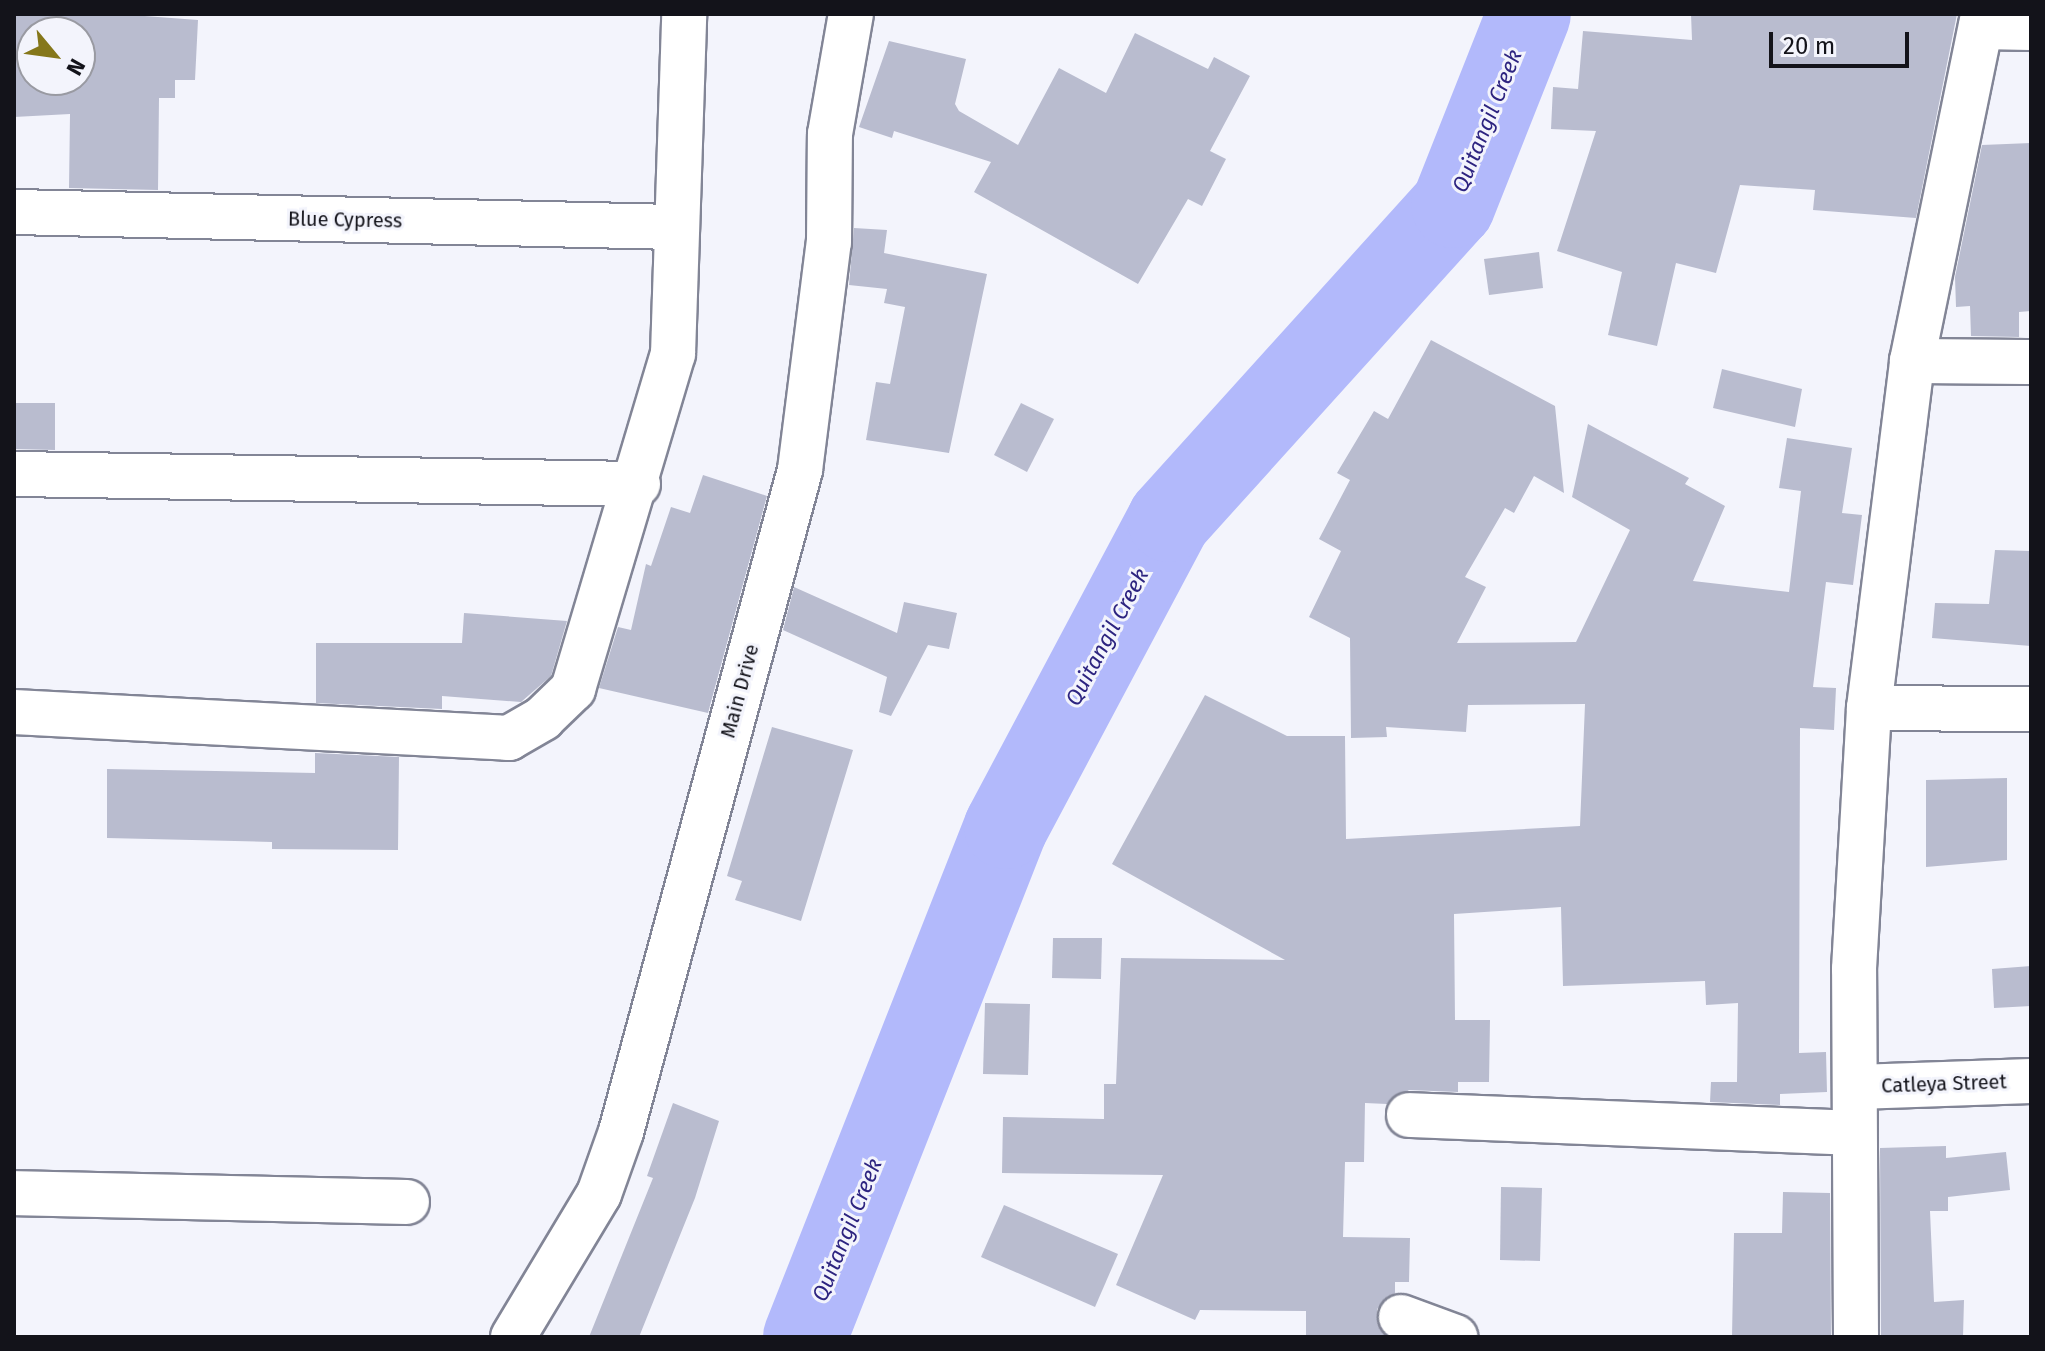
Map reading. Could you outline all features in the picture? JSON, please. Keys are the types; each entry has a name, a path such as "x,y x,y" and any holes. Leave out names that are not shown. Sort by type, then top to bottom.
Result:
{"street":[{"path":"14,712 509,738 543,718 573,689 638,484 673,354 684,14"},
{"name":"Main Drive","path":"513,1337 599,1194 621,1132 800,470 829,242 830,134 851,14"},
{"path":"1856,1337 1854,969 1869,708 1912,361 1982,20 2031,28"},
{"name":"Blue Cypress","path":"14,212 675,227"},
{"path":"1912,361 2031,362"},
{"path":"14,474 638,484"},
{"path":"1869,708 2031,709"},
{"name":"Catleya Street","path":"1857,1087 2031,1081"},
{"path":"1409,1115 1853,1133"},
{"path":"14,1193 407,1202"},
{"path":"1401,1317 1455,1337"}],"building":[{"path":"118,14 198,20 195,80 175,80 175,98 159,98 158,190 69,188 70,114 14,117 14,16"},
{"path":"1691,14 1957,14 1916,218 1813,210 1815,190 1740,185 1716,273 1676,263 1657,346 1608,335 1622,272 1557,251 1596,131 1551,129 1553,87 1578,89 1583,31 1692,40"},
{"path":"1135,33 1208,69 1214,57 1250,76 1210,151 1226,159 1202,206 1188,199 1138,284 974,192 991,162 894,131 892,138 859,127 889,41 966,59 955,104 959,111 1018,145 1059,68 1106,93"},
{"path":"2031,143 2031,311 2019,312 2019,337 1971,336 1970,306 1956,307 1955,277 1982,145"},
{"path":"854,228 887,230 884,253 987,274 949,453 866,440 876,382 890,384 905,307 884,303 887,289 849,285"},
{"path":"1539,252 1543,288 1489,295 1484,259"},
{"path":"1431,340 1555,406 1564,493 1534,476 1514,513 1505,508 1465,577 1486,587 1457,643 1576,642 1630,530 1572,497 1588,424 1689,478 1685,484 1725,506 1693,581 1789,592 1801,491 1779,488 1787,438 1852,448 1842,513 1862,515 1853,585 1826,582 1813,687 1836,688 1834,730 1800,728 1799,1053 1826,1052 1827,1092 1780,1094 1780,1105 1710,1102 1711,1082 1737,1082 1738,1003 1706,1005 1705,981 1563,986 1561,907 1454,914 1455,1020 1490,1020 1489,1082 1458,1082 1458,1092 1409,1090 1387,1104 1365,1103 1364,1162 1345,1162 1343,1237 1410,1238 1409,1282 1395,1282 1395,1293 1377,1309 1377,1322 1387,1337 1306,1337 1306,1311 1200,1310 1195,1320 1116,1285 1163,1175 1002,1173 1003,1117 1104,1119 1104,1084 1116,1084 1121,958 1285,960 1112,864 1205,695 1287,736 1345,736 1346,839 1580,826 1585,704 1468,705 1466,732 1386,727 1387,737 1351,738 1350,638 1309,617 1341,551 1319,539 1350,480 1337,473 1374,411 1388,419"},
{"path":"1722,369 1802,389 1795,427 1713,408"},
{"path":"14,403 55,403 55,450 14,449"},
{"path":"1021,403 1054,419 1027,472 994,455"},
{"path":"703,475 767,496 708,713 599,688 618,627 631,630 646,564 651,566 671,507 690,513"},
{"path":"1995,550 2031,551 2031,646 1932,638 1935,603 1989,604"},
{"path":"794,587 897,633 904,602 957,613 949,649 928,645 891,716 879,712 887,677 783,630"},
{"path":"464,613 567,621 551,676 521,702 442,696 442,709 316,703 316,643 462,643"},
{"path":"772,727 853,750 801,921 735,900 742,881 727,876"},
{"path":"315,753 399,757 398,850 272,849 272,842 107,838 107,769 315,773"},
{"path":"2007,778 2007,860 1926,867 1926,780"},
{"path":"1053,938 1102,938 1101,979 1052,978"},
{"path":"2031,966 2031,1006 1994,1008 1992,969"},
{"path":"985,1003 1030,1004 1028,1075 983,1074"},
{"path":"673,1103 719,1121 695,1198 639,1337 589,1337 653,1178 647,1176"},
{"path":"1946,1146 1946,1158 2006,1152 2010,1190 1948,1197 1948,1211 1930,1211 1934,1302 1964,1300 1963,1337 1881,1337 1880,1148"},
{"path":"1501,1187 1542,1188 1540,1261 1500,1260"},
{"path":"1783,1192 1830,1193 1831,1337 1732,1337 1734,1233 1782,1233"},
{"path":"1004,1205 1118,1254 1095,1307 981,1257"}],"waterway":[{"name":"Quitangil Creek","path":"805,1337 1006,827 1169,520 1453,206 1529,14"}]}
